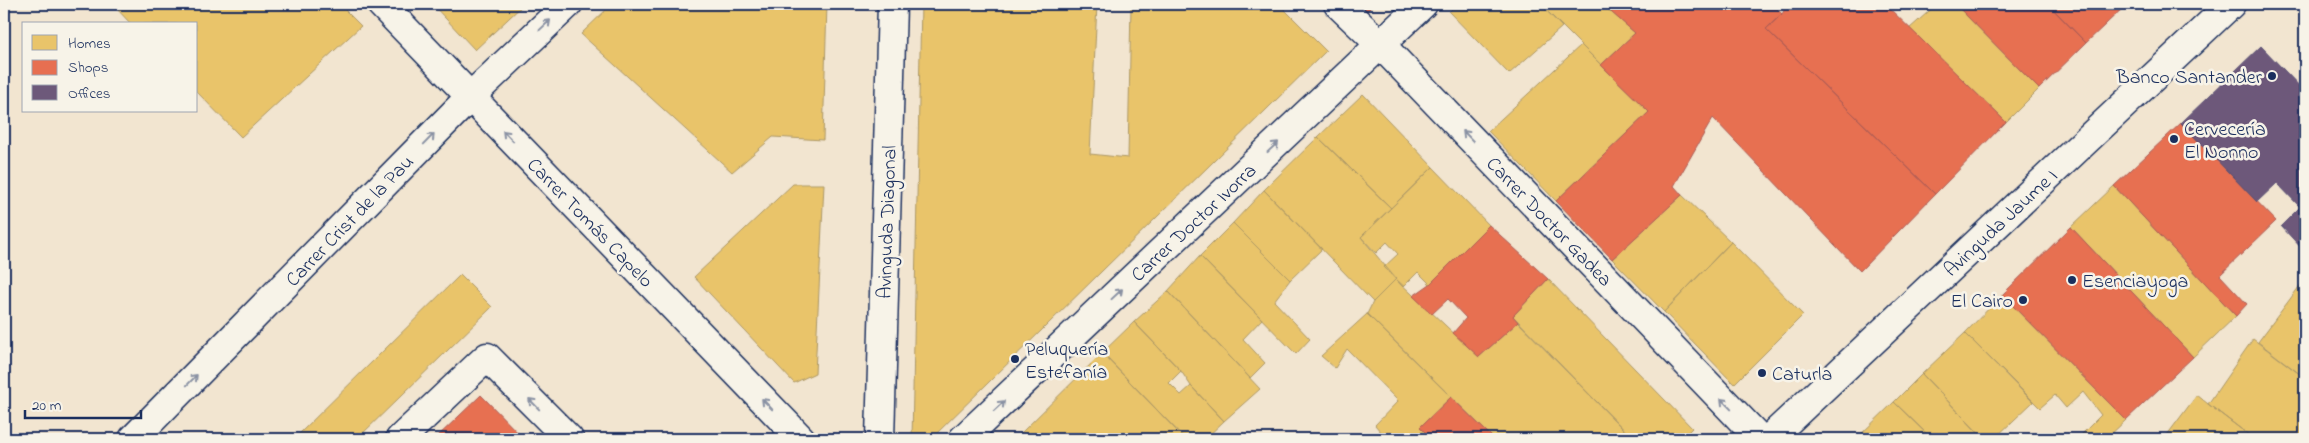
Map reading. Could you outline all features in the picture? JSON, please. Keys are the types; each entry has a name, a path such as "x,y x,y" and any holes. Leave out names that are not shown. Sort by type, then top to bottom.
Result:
{"street":[{"name":"Carrer Tomás Capelo","path":"381,4 801,439"},
{"name":"Carrer Crist de la Pau","path":"133,439 470,97 568,4"},
{"name":"Avinguda Diagonal","path":"880,439 892,4"},
{"name":"Carrer Doctor Gadea","path":"1338,4 1381,45 1760,439"},
{"name":"Carrer Doctor Ivorra","path":"963,439 1423,4"},
{"name":"Avinguda Jaume I","path":"1769,439 2231,4"},
{"path":"400,439 488,357 569,439"}],"building: Homes":[{"path":"120,4 339,4 361,26 241,137 198,93 198,22 129,22 116,8"},
{"path":"432,4 524,4 475,50"},
{"path":"612,4 827,4 823,140 773,137 732,172 581,34"},
{"path":"921,4 1097,4 1090,154 1128,158 1131,4 1279,4 1326,51 933,437 929,439 912,439"},
{"path":"1457,4 1540,4 1562,27 1509,74 1449,12"},
{"path":"1540,4 1602,4 1635,33 1601,65"},
{"path":"1602,4 1620,4 1611,12"},
{"path":"1937,4 1955,4 2039,89 2006,122 1909,29"},
{"path":"1581,45 1649,112 1556,201 1488,131"},
{"path":"1363,94 1433,167 1391,208 1318,137"},
{"path":"1318,137 1391,208 1361,237 1396,279 1373,302 1264,190"},
{"path":"1433,167 1489,225 1430,284 1418,272 1403,287 1384,267 1398,254 1387,242 1376,253 1361,237"},
{"path":"793,184 824,184 815,373 794,383 694,277"},
{"path":"2114,186 2236,316 2193,357 2071,227"},
{"path":"1264,190 1322,249 1290,280 1233,223"},
{"path":"1682,195 1731,242 1664,312 1612,259"},
{"path":"1233,223 1290,280 1274,301 1310,339 1296,354 1200,256"},
{"path":"1731,242 1803,315 1734,384 1664,312"},
{"path":"1200,256 1262,319 1243,339 1265,363 1250,378 1168,291"},
{"path":"460,275 492,307 357,439 294,439"},
{"path":"1396,279 1479,357 1518,322 1633,439 1494,439 1367,314 1373,302"},
{"path":"1548,279 1692,428 1681,439 1633,439 1513,316"},
{"path":"2305,279 2305,378 2258,342"},
{"path":"1168,291 1260,389 1224,421 1191,386 1181,371 1134,322"},
{"path":"2002,295 2126,420 2106,439 2077,439 2101,415 2083,392 2066,408 2055,395 2040,408 1965,333"},
{"path":"1367,314 1451,397 1420,427 1432,439 1387,439 1375,425 1398,401 1347,349 1335,368 1321,356"},
{"path":"1134,322 1181,371 1169,383 1181,395 1191,386 1224,421 1205,439 1185,439 1102,353"},
{"path":"1965,333 2033,402 1994,439 1984,439 1922,374"},
{"path":"2253,339 2305,378 2305,439 2254,439 2208,404"},
{"path":"1102,353 1185,439 1015,439"},
{"path":"1922,374 1984,439 1932,439 1894,402"},
{"path":"2197,395 2208,404 2254,439 2164,439"},
{"path":"1894,402 1932,439 1856,439"}],"building: Shops":[{"path":"1360,4 1374,4 1367,11"},
{"path":"1620,4 1772,4 1782,14 1766,29 1935,194 1860,271 1713,118 1674,186 1682,195 1612,259 1556,201 1649,112 1601,65 1635,33 1611,12"},
{"path":"1788,4 1885,4 2006,122 1935,194 1766,29 1782,14"},
{"path":"1955,4 2048,4 2086,43 2039,89"},
{"path":"2048,4 2127,4 2086,43"},
{"path":"2181,123 2276,221 2220,275 2247,304 2236,316 2114,186"},
{"path":"1489,225 1548,279 1513,316 1518,322 1479,357 1453,333 1466,318 1448,299 1432,314 1413,296 1430,284"},
{"path":"2071,227 2193,357 2126,420 2002,295"},
{"path":"481,395 524,439 435,439"},
{"path":"1451,397 1494,439 1432,439 1420,427"}],"building: Offices":[{"path":"2261,46 2305,92 2305,252 2281,226 2300,207 2277,183 2257,202 2181,123"}],"place":[{"name":"Banco Santander","path":"2272,76"},
{"name":"Cervecería El Nonno","path":"2174,139"},
{"name":"Esenciayoga","path":"2072,280"},
{"name":"El Cairo","path":"2023,300"},
{"name":"Peluquería Estefanía","path":"1015,359"},
{"name":"Caturla","path":"1762,373"}]}
